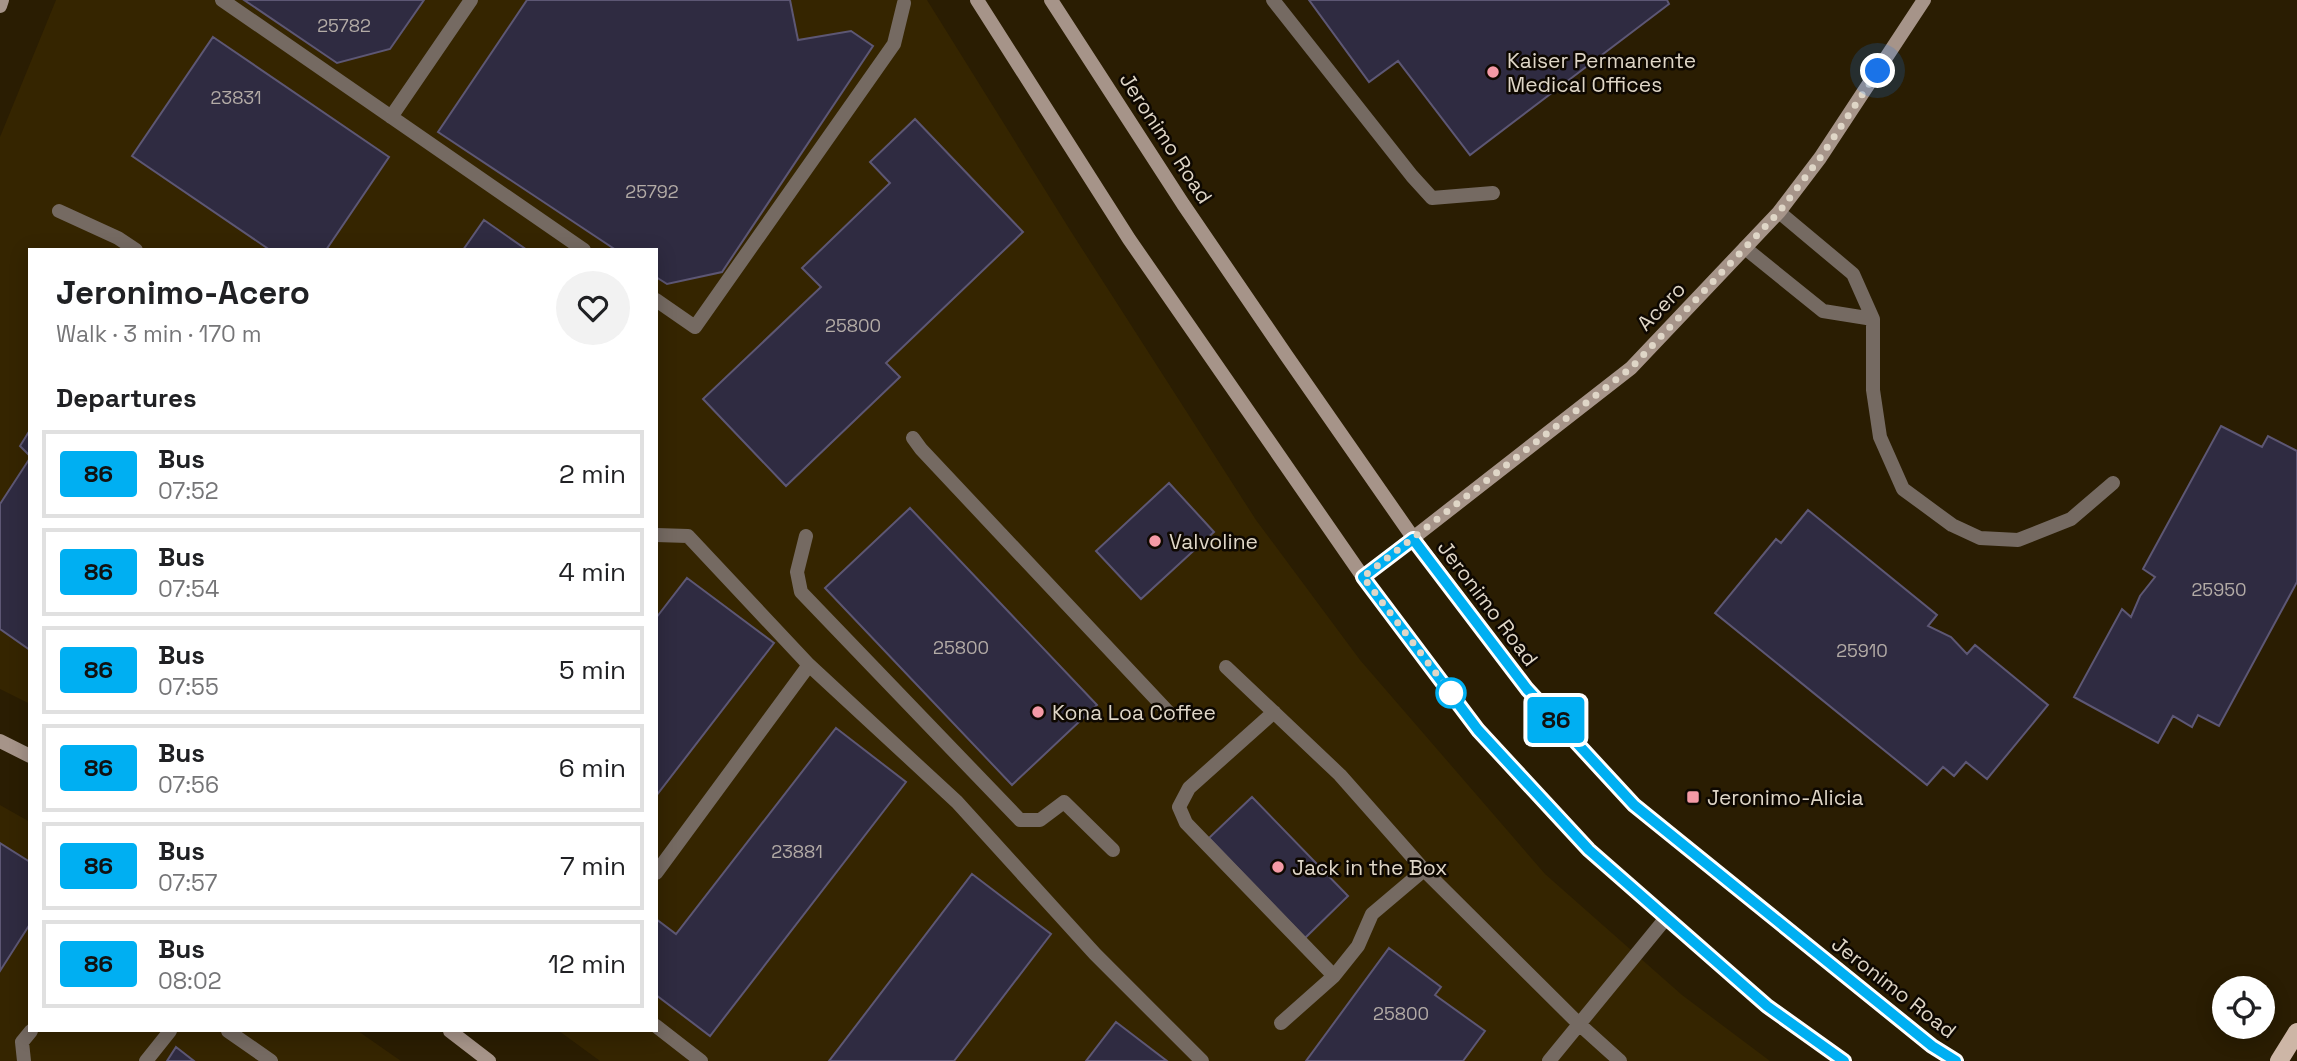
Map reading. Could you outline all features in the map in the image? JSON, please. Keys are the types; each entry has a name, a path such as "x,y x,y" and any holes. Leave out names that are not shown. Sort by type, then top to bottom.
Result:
{"main road":[{"path":"0,6 2,0"},
{"path":"977,0 1129,239 1363,577 1478,730 1589,850 1767,1006 1844,1061"},
{"name":"Jeronimo Road","path":"1051,0 1183,204 1413,539 1527,689 1634,805 1932,1046 1956,1061"},
{"name":"Acero","path":"1363,577 1631,368 1779,212 1820,158 1924,0"},
{"path":"0,741 28,755"},
{"path":"451,1032 489,1061"},
{"path":"2279,1061 2297,1032"}],"lane":[{"path":"222,0 581,248"},
{"path":"391,117 471,0"},
{"path":"1273,0 1432,198 1493,193"},
{"path":"658,301 695,327 894,44 904,3"},
{"path":"59,211 118,238 133,248"},
{"path":"1779,212 1853,274 1872,319 1873,390 1880,437 1903,489 1952,525 1980,538 2018,540 2071,519 2113,483"},
{"path":"1745,248 1823,311 1872,319"},
{"path":"913,438 1171,715"},
{"path":"658,535 688,536 809,665 957,802 1095,954 1202,1061"},
{"path":"806,536 797,572 801,593 1010,810 1020,820 1040,820 1064,802 1113,850"},
{"path":"658,870 809,665"},
{"path":"1226,667 1340,775 1424,870 1579,1024 1620,1061"},
{"path":"1275,712 1189,788 1179,807 1186,823 1334,976"},
{"path":"1281,1023 1334,976 1358,946 1372,914 1424,870"},
{"path":"1549,1061 1666,918"},
{"path":"658,1028 701,1061"},
{"path":"24,1061 22,1042 30,1032"},
{"path":"146,1061 169,1032"},
{"path":"229,1032 271,1061"}],"shaded area":[{"path":"56,0 927,0 1070,230 1256,520 1360,660 1545,874 1682,995 1770,1061 600,1061 560,1032 658,1032 658,248 28,248 28,703 0,689 0,137"},
{"path":"0,805 28,821 28,1032 359,1032 401,1061 0,1061"}],"building":[{"path":"244,0 424,0 390,49 337,63"},
{"path":"527,0 790,0 798,40 851,31 873,46 722,272 667,284 658,278 658,248 613,248 438,132"},
{"name":"Kaiser Permanente Medical Offices","path":"1309,0 1667,0 1669,4 1470,155 1398,61 1369,82"},
{"path":"213,37 389,157 327,248 267,248 132,156"},
{"path":"915,119 1023,232 886,363 900,377 786,486 703,399 821,287 802,268 890,183 870,162"},
{"path":"484,220 524,248 464,248"},
{"path":"2221,426 2262,447 2268,436 2297,451 2297,582 2219,726 2198,715 2192,727 2173,716 2158,743 2074,697 2122,609 2131,617 2140,596 2155,577 2143,569"},
{"path":"28,433 28,454 20,446"},
{"path":"28,461 28,649 0,629 0,504"},
{"name":"Valvoline","path":"1169,483 1214,532 1141,599 1096,551"},
{"path":"910,508 1097,705 1012,785 825,588"},
{"path":"1808,510 1937,615 1928,626 1951,637 1967,654 1975,645 2048,705 1987,779 1966,762 1954,776 1943,767 1927,785 1715,613 1776,539 1781,543"},
{"path":"687,578 774,643 658,793 658,615"},
{"path":"836,728 906,782 710,1036 658,997 658,920 676,934"},
{"name":"Jack in the Box","path":"1252,797 1348,896 1305,938 1209,838"},
{"path":"0,843 28,861 28,927 0,971"},
{"path":"972,874 1051,934 954,1061 829,1061"},
{"path":"1389,948 1441,987 1435,995 1485,1031 1463,1061 1306,1061"},
{"path":"1116,1022 1167,1061 1086,1061"},
{"path":"176,1047 194,1061 167,1061"}],"bus line":[{"name":"86","path":"1844,1061 1767,1006 1589,850 1478,730 1363,577 1413,539 1527,689 1634,805 1932,1046 1956,1061"}],"place":[{"name":"Kaiser Permanente Medical Offices","path":"1493,72"},
{"name":"Valvoline","path":"1155,541"},
{"name":"Kona Loa Coffee","path":"1038,712"},
{"name":"Jeronimo-Alicia","path":"1693,797"},
{"name":"Jack in the Box","path":"1278,867"}],"route":[{"path":"1451,693 1363,577 1631,368 1779,212 1820,158 1878,71"}]}
